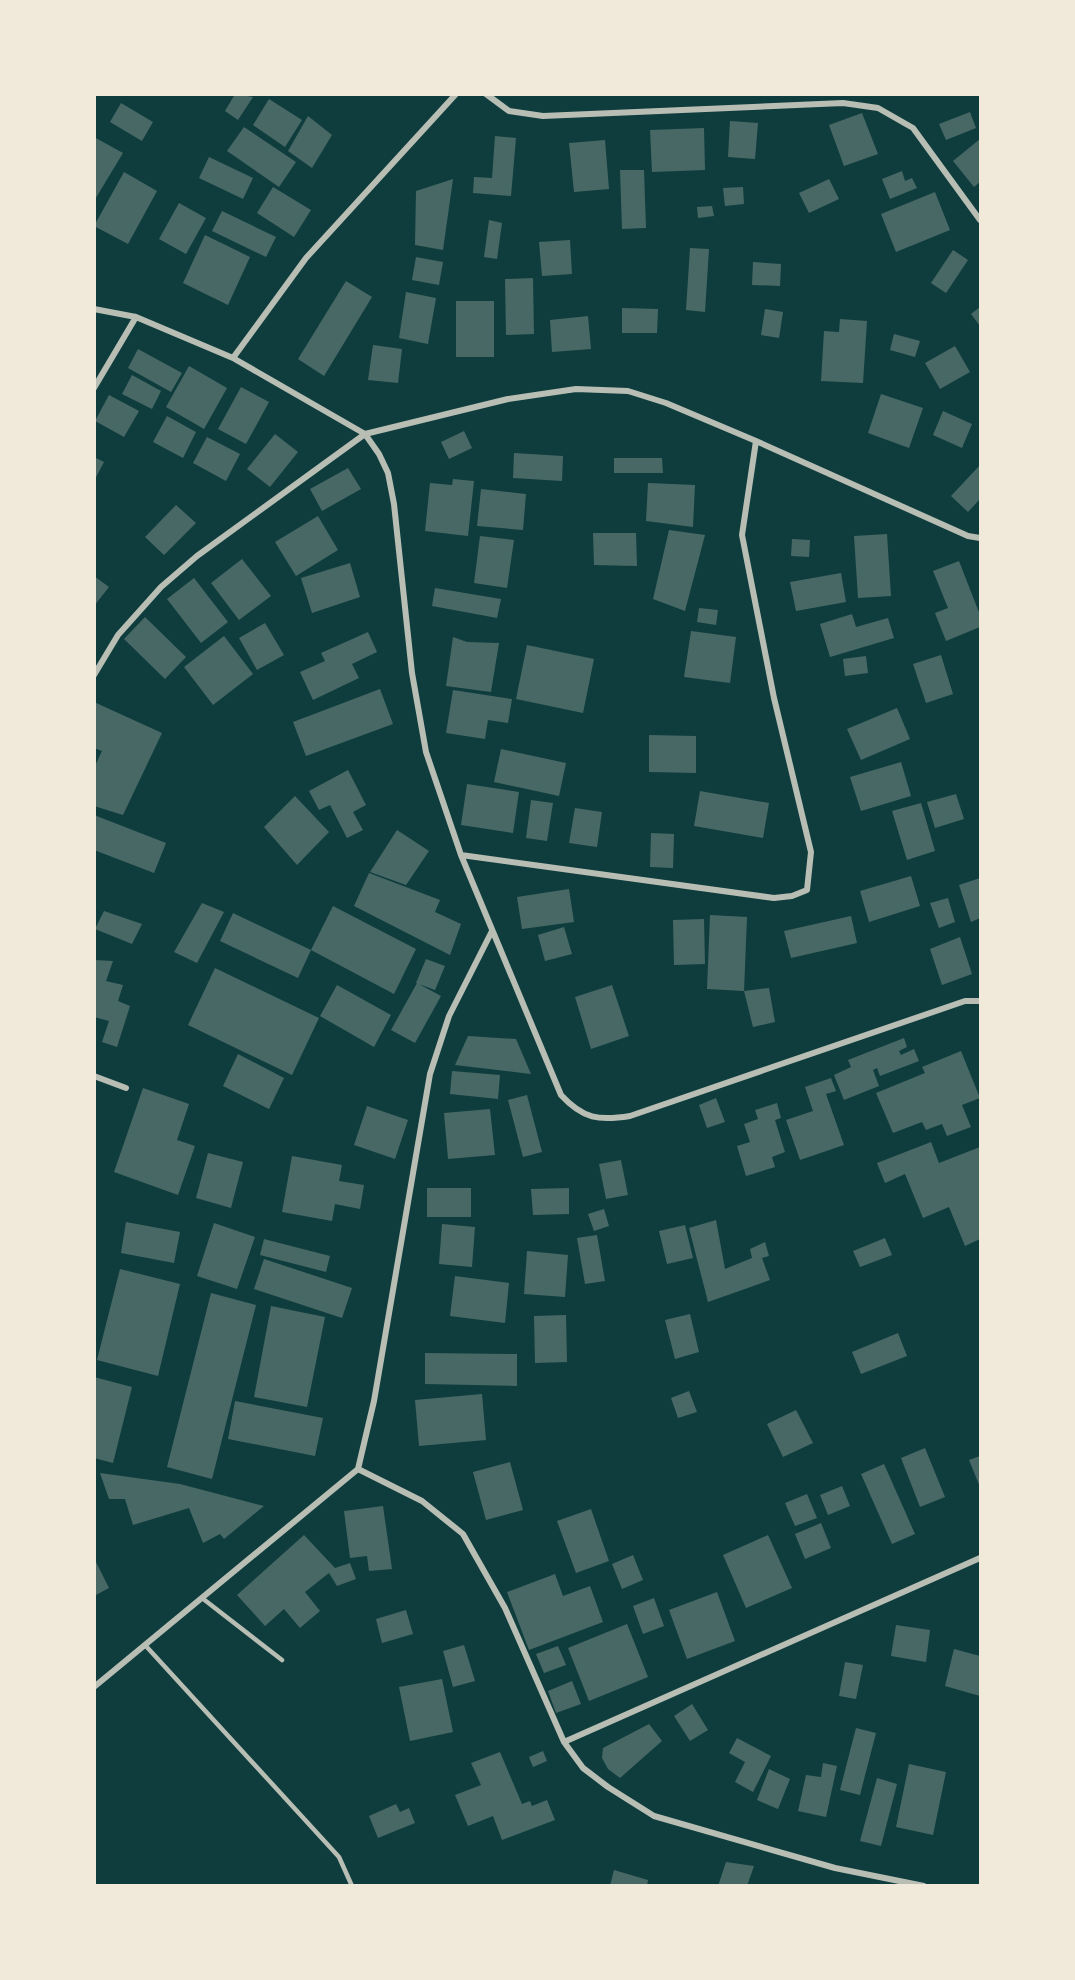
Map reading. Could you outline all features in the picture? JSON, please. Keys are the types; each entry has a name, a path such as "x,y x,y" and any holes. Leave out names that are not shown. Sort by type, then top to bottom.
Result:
{"street":[{"path":"233,358 306,258 456,94"},
{"path":"486,94 509,111 543,116 843,103 878,108 913,128 981,220"},
{"path":"94,309 136,316 233,358 365,434 380,454 388,473 394,504 412,673 426,752 461,855 561,1095 579,1113 615,1118 630,1116 964,1001 981,1001"},
{"path":"94,388 136,316"},
{"path":"94,675 118,635 161,586 197,556 365,434 508,399 576,389 628,391 666,403 968,536 981,538"},
{"path":"461,855 774,898 792,896 807,890 811,852 774,698 742,535 756,441"},
{"path":"94,1687 358,1469 374,1401 430,1074 449,1016 492,931"},
{"path":"94,1076 126,1089"},
{"path":"358,1469 422,1501 463,1534 505,1608 564,1742 584,1768 654,1816 835,1868 924,1886"},
{"path":"564,1742 981,1558"}],"lane":[{"path":"202,1598 282,1660"},
{"path":"145,1645 339,1857 352,1886"}],"building":[{"path":"235,94 253,97 238,120 225,111"},
{"path":"269,99 302,120 285,147 253,125"},
{"path":"121,103 153,122 142,141 110,122"},
{"path":"970,112 976,128 946,140 939,124"},
{"path":"862,113 878,154 844,166 829,125"},
{"path":"308,116 332,135 312,168 288,151"},
{"path":"730,121 758,123 755,159 728,157"},
{"path":"244,127 296,162 279,187 227,151"},
{"path":"704,128 705,170 652,172 650,130"},
{"path":"495,136 516,138 511,196 473,193 474,177 492,178"},
{"path":"94,137 123,153 94,201"},
{"path":"980,139 980,182 974,187 953,161"},
{"path":"605,140 609,189 574,192 569,143"},
{"path":"209,157 253,178 243,199 199,178"},
{"path":"620,170 644,170 646,228 622,229"},
{"path":"902,171 905,181 912,178 917,188 890,199 882,179"},
{"path":"124,172 157,191 128,244 94,226"},
{"path":"453,179 443,250 415,245 416,191"},
{"path":"829,179 839,199 809,213 799,193"},
{"path":"273,187 311,210 294,237 257,213"},
{"path":"743,187 744,204 725,206 723,188"},
{"path":"935,192 950,230 896,252 881,214"},
{"path":"179,203 206,218 186,254 159,239"},
{"path":"712,206 714,216 698,218 697,207"},
{"path":"222,211 276,237 266,257 212,231"},
{"path":"489,220 502,223 497,259 484,257"},
{"path":"205,235 250,257 228,305 183,283"},
{"path":"570,240 572,274 542,276 539,242"},
{"path":"690,248 709,249 705,312 686,310"},
{"path":"953,250 968,260 946,293 931,283"},
{"path":"416,257 443,262 439,285 412,280"},
{"path":"753,262 781,264 780,286 752,285"},
{"path":"533,278 534,334 506,335 505,279"},
{"path":"346,281 372,297 324,376 298,359"},
{"path":"406,292 436,298 428,344 399,338"},
{"path":"456,301 494,301 494,357 456,357"},
{"path":"980,307 980,326 971,314"},
{"path":"622,308 658,309 657,333 622,333"},
{"path":"765,309 783,312 779,338 761,335"},
{"path":"588,316 591,349 552,352 550,320"},
{"path":"840,319 867,321 863,383 821,381 824,331 839,332"},
{"path":"894,334 920,341 915,357 890,350"},
{"path":"373,345 402,349 398,383 368,380"},
{"path":"955,346 970,372 940,389 925,363"},
{"path":"138,349 182,373 171,392 128,368"},
{"path":"189,366 227,388 204,429 166,407"},
{"path":"132,375 161,391 152,409 122,394"},
{"path":"241,387 269,402 246,444 218,429"},
{"path":"881,394 923,408 909,448 868,433"},
{"path":"109,395 139,411 124,437 95,421"},
{"path":"943,411 972,424 962,448 933,435"},
{"path":"167,416 196,432 183,458 153,442"},
{"path":"464,431 472,448 449,459 441,442"},
{"path":"275,434 298,452 270,487 247,469"},
{"path":"207,437 240,454 226,481 193,463"},
{"path":"514,453 563,456 562,481 513,478"},
{"path":"94,457 104,462 94,481"},
{"path":"614,458 662,458 663,473 614,473"},
{"path":"980,465 980,499 968,512 951,496"},
{"path":"348,468 361,489 322,511 310,489"},
{"path":"453,479 474,481 468,536 425,531 430,483 452,485"},
{"path":"648,483 695,485 693,527 646,521"},
{"path":"481,489 526,494 523,530 477,526"},
{"path":"176,505 196,523 164,555 145,537"},
{"path":"318,516 338,550 296,576 275,542"},
{"path":"669,530 705,535 685,611 653,599"},
{"path":"593,533 636,533 637,566 594,565"},
{"path":"887,534 891,596 858,598 854,536"},
{"path":"480,536 514,540 507,588 474,583"},
{"path":"792,539 810,540 809,557 791,556"},
{"path":"242,559 271,596 239,620 211,583"},
{"path":"959,561 980,615 980,627 946,641 935,613 948,608 933,571"},
{"path":"350,563 360,597 312,613 301,578"},
{"path":"841,573 846,602 796,611 790,582"},
{"path":"94,576 109,587 94,606"},
{"path":"194,578 228,622 201,643 167,599"},
{"path":"435,588 501,599 497,618 432,606"},
{"path":"699,608 718,610 716,625 697,622"},
{"path":"852,614 856,627 888,618 894,638 830,657 820,624"},
{"path":"145,617 186,657 165,679 124,639"},
{"path":"265,623 284,655 257,670 239,638"},
{"path":"691,631 736,637 730,683 684,677"},
{"path":"368,632 377,652 352,664 359,678 313,700 300,672 325,661 321,653"},
{"path":"224,636 253,674 213,705 184,667"},
{"path":"453,637 467,642 499,643 491,692 446,686"},
{"path":"527,645 594,659 583,713 516,699"},
{"path":"941,655 953,694 926,703 913,664"},
{"path":"866,656 868,673 845,676 843,659"},
{"path":"380,689 393,724 306,756 293,722"},
{"path":"453,690 512,699 508,723 488,720 485,739 446,733"},
{"path":"94,702 162,733 123,815 94,806 94,768 102,751 94,748"},
{"path":"897,708 910,739 861,760 847,729"},
{"path":"649,735 696,736 696,773 649,772"},
{"path":"501,749 566,763 559,796 494,782"},
{"path":"901,762 911,796 861,811 850,777"},
{"path":"348,770 366,805 353,812 363,830 347,838 330,805 319,810 309,791"},
{"path":"467,784 519,792 513,833 461,825"},
{"path":"700,791 769,803 763,838 694,826"},
{"path":"956,794 964,819 935,828 927,802"},
{"path":"295,796 329,832 297,865 264,827"},
{"path":"531,800 553,803 547,841 526,838"},
{"path":"921,803 935,851 907,860 892,811"},
{"path":"575,808 602,812 597,847 569,843"},
{"path":"94,815 166,843 154,873 94,850"},
{"path":"397,830 429,851 406,885 370,872"},
{"path":"651,833 674,834 673,868 650,867"},
{"path":"369,873 440,900 435,912 461,924 450,955 354,906"},
{"path":"911,876 920,906 869,922 860,891"},
{"path":"980,878 980,918 971,922 959,885"},
{"path":"569,889 574,922 522,929 517,897"},
{"path":"948,898 955,922 939,928 930,903"},
{"path":"202,903 224,912 197,963 174,952"},
{"path":"333,906 416,949 394,994 311,950"},
{"path":"104,911 142,924 132,944 95,929"},
{"path":"233,913 311,950 298,978 220,941"},
{"path":"710,915 747,917 744,991 707,989"},
{"path":"851,916 857,943 791,958 784,931"},
{"path":"704,919 705,964 674,965 673,920"},
{"path":"564,927 572,954 545,961 538,935"},
{"path":"960,937 972,974 942,985 930,949"},
{"path":"426,959 445,966 435,990 416,983"},
{"path":"94,960 113,961 106,981 123,985 118,1001 130,1006 117,1047 102,1042 109,1021 94,1017"},
{"path":"215,968 319,1018 292,1075 188,1025"},
{"path":"417,983 441,996 415,1043 391,1030"},
{"path":"337,985 391,1015 374,1047 320,1016"},
{"path":"612,985 629,1036 591,1049 575,997"},
{"path":"769,988 775,1022 753,1027 744,991"},
{"path":"468,1036 516,1039 531,1074 455,1065"},
{"path":"904,1038 907,1047 899,1051 901,1055 914,1049 919,1061 880,1076 877,1068 873,1070 879,1086 844,1100 834,1075 851,1067 848,1060"},
{"path":"961,1051 980,1098 962,1105 971,1127 947,1136 942,1124 926,1130 922,1122 893,1133 876,1093 925,1073 922,1067"},
{"path":"238,1054 284,1078 269,1109 223,1086"},
{"path":"452,1071 500,1075 498,1099 450,1094"},
{"path":"831,1078 836,1091 826,1094 844,1145 800,1160 786,1120 813,1111 805,1087"},
{"path":"143,1088 189,1104 177,1140 195,1146 178,1195 114,1172"},
{"path":"527,1095 542,1152 523,1157 508,1100"},
{"path":"716,1098 725,1122 707,1128 699,1105"},
{"path":"777,1103 781,1118 775,1120 785,1152 772,1157 775,1167 746,1176 737,1146 750,1142 744,1124 758,1119 755,1110"},
{"path":"367,1106 408,1120 395,1159 354,1145"},
{"path":"490,1109 495,1155 448,1159 444,1113"},
{"path":"931,1142 939,1163 980,1147 980,1239 965,1246 949,1207 923,1218 905,1174 885,1183 877,1163"},
{"path":"208,1153 243,1162 231,1208 196,1198"},
{"path":"292,1156 342,1165 339,1181 364,1185 360,1209 335,1204 332,1221 282,1212"},
{"path":"621,1160 628,1195 606,1199 599,1164"},
{"path":"427,1188 471,1188 471,1217 427,1217"},
{"path":"569,1188 569,1214 533,1215 531,1189"},
{"path":"604,1209 609,1226 594,1231 588,1214"},
{"path":"716,1220 725,1269 752,1258 750,1249 765,1242 769,1256 762,1258 770,1280 708,1302 689,1228"},
{"path":"126,1222 180,1232 174,1263 121,1253"},
{"path":"214,1223 255,1237 237,1289 197,1276"},
{"path":"442,1224 475,1227 472,1267 439,1264"},
{"path":"685,1225 693,1258 667,1264 659,1231"},
{"path":"597,1235 605,1281 585,1284 577,1238"},
{"path":"885,1238 892,1255 860,1267 853,1251"},
{"path":"264,1239 330,1256 326,1272 260,1255"},
{"path":"527,1251 568,1255 565,1297 524,1294"},
{"path":"264,1259 352,1288 342,1318 254,1289"},
{"path":"120,1269 180,1284 158,1376 97,1360"},
{"path":"455,1276 509,1283 505,1323 450,1316"},
{"path":"211,1293 256,1305 212,1479 167,1467"},
{"path":"271,1306 325,1317 307,1407 254,1397"},
{"path":"690,1314 699,1352 675,1359 665,1320"},
{"path":"566,1315 567,1362 535,1363 534,1316"},
{"path":"898,1333 907,1356 861,1374 852,1352"},
{"path":"425,1353 517,1354 517,1386 425,1384"},
{"path":"94,1377 132,1387 113,1463 94,1458"},
{"path":"689,1391 697,1412 678,1418 671,1398"},
{"path":"482,1394 486,1440 419,1446 415,1400"},
{"path":"235,1401 323,1418 315,1456 228,1439"},
{"path":"796,1410 813,1443 783,1457 767,1424"},
{"path":"925,1448 945,1497 920,1507 901,1458"},
{"path":"980,1456 980,1487 969,1460"},
{"path":"510,1462 523,1510 486,1520 473,1472"},
{"path":"884,1464 915,1534 892,1544 861,1474"},
{"path":"100,1473 180,1484 264,1506 224,1539 220,1534 203,1543 189,1508 133,1525 125,1499 109,1499"},
{"path":"842,1486 850,1506 828,1515 820,1495"},
{"path":"807,1494 817,1518 795,1526 785,1503"},
{"path":"383,1506 392,1569 369,1571 367,1556 350,1558 344,1511"},
{"path":"591,1509 609,1561 576,1573 557,1521"},
{"path":"821,1523 831,1548 805,1559 795,1534"},
{"path":"304,1535 335,1568 350,1563 356,1579 337,1586 329,1573 305,1592 320,1611 300,1628 284,1609 265,1626 237,1595"},
{"path":"768,1535 792,1588 746,1608 723,1555"},
{"path":"633,1555 643,1580 622,1589 612,1564"},
{"path":"94,1558 109,1588 94,1596"},
{"path":"555,1574 563,1596 590,1586 603,1622 529,1650 507,1592"},
{"path":"717,1592 735,1641 687,1659 669,1610"},
{"path":"654,1598 664,1626 643,1634 633,1606"},
{"path":"406,1610 413,1634 382,1643 376,1619"},
{"path":"627,1624 648,1677 589,1701 568,1648"},
{"path":"896,1625 930,1630 926,1662 891,1656"},
{"path":"464,1645 475,1681 453,1687 443,1651"},
{"path":"558,1646 566,1665 544,1673 536,1654"},
{"path":"954,1649 980,1656 980,1696 945,1686"},
{"path":"845,1662 863,1665 856,1699 839,1696"},
{"path":"442,1679 453,1732 410,1741 399,1687"},
{"path":"572,1681 581,1704 556,1713 548,1691"},
{"path":"692,1704 708,1730 690,1741 674,1716"},
{"path":"649,1724 662,1741 620,1778 608,1769 602,1758 603,1748"},
{"path":"856,1728 876,1733 860,1795 840,1790"},
{"path":"737,1738 771,1756 753,1792 735,1782 745,1762 729,1753"},
{"path":"543,1751 547,1761 533,1767 529,1757"},
{"path":"500,1752 522,1804 530,1801 532,1806 547,1800 555,1820 502,1840 493,1816 468,1826 455,1795 481,1785 471,1763"},
{"path":"823,1763 837,1766 826,1817 798,1811 806,1775 821,1777"},
{"path":"909,1764 946,1772 933,1835 896,1827"},
{"path":"769,1769 790,1779 778,1809 757,1800"},
{"path":"877,1778 897,1784 881,1846 860,1841"},
{"path":"396,1804 400,1812 409,1808 415,1823 378,1838 369,1816"},
{"path":"726,1862 754,1866 747,1886 718,1886"},
{"path":"614,1870 648,1880 647,1886 610,1886"}]}
